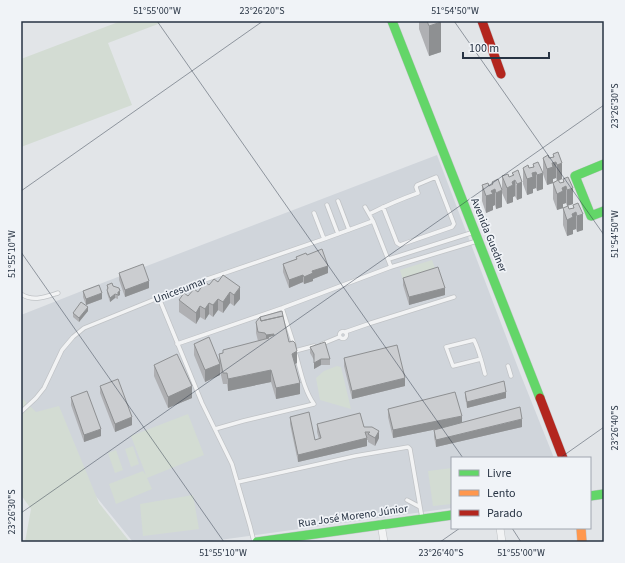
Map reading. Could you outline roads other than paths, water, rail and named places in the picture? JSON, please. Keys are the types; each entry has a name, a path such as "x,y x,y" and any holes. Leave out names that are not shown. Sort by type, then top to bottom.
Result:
{"street":[{"name":"Avenida Guedner","path":"392,21 563,457"},
{"path":"482,21 501,74"},
{"path":"604,164 575,176 591,216 604,211"},
{"path":"591,496 604,494"},
{"name":"Rua José Moreno Júnior","path":"263,542 451,515"},
{"path":"381,524 384,542"},
{"path":"500,529 502,542"},
{"path":"581,529 582,542"}],"lane":[{"path":"369,214 383,208 418,193 416,187 417,185 436,178 454,224 452,227 400,245 396,243 383,208"},
{"path":"338,201 349,230"},
{"path":"327,205 338,234"},
{"path":"365,207 373,221 392,267"},
{"path":"314,213 324,239"},
{"name":"Unicesumar","path":"23,410 44,388 62,350 73,337 84,328 218,275 373,221"},
{"path":"389,259 442,243 476,236"},
{"path":"177,344 282,308 392,267 444,251 476,236"},
{"path":"442,243 444,251"},
{"path":"21,294 32,298 42,298 58,293"},
{"path":"295,351 339,337 342,339 345,338 345,332 371,322 454,297"},
{"path":"159,298 202,403 232,464 254,542"},
{"path":"215,429 314,404 310,398 302,377 282,308"},
{"path":"481,359 453,366 446,347 474,340 481,359 485,374"},
{"path":"508,366 511,376"},
{"path":"238,482 405,446 410,449 422,519"},
{"path":"407,500 420,506"}]}
